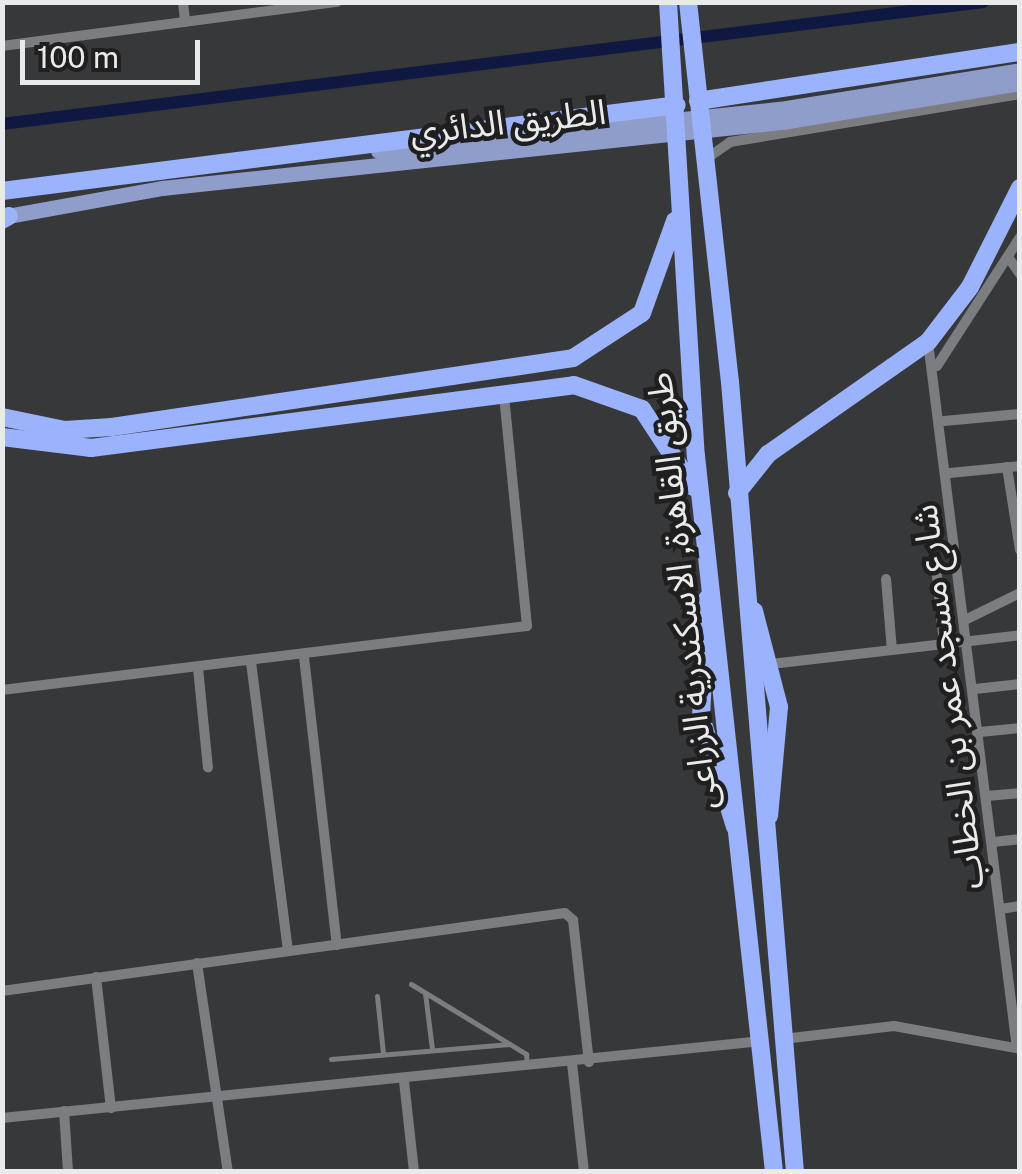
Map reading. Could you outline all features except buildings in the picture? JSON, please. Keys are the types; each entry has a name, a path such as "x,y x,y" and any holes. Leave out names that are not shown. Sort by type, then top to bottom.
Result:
{"highway":[{"name":"طريق القاهرة, الاسكندرية الزراعى","path":"668,2 701,512 710,584 701,717 744,845 774,1172"},
{"name":"طريق القاهرة, الاسكندرية الزراعى","path":"688,2 737,493 795,1172"},
{"path":"698,98 1017,58"},
{"path":"2,190 677,102"},
{"path":"2,417 86,429 376,390 573,358 622,332 656,289 680,186"},
{"path":"737,493 768,454 928,342 970,287 1020,188"},
{"path":"2,437 70,450 574,386 632,403 674,446 701,512"},
{"path":"376,390 379,410"},
{"path":"744,584 771,664 780,730 764,840"}],"main road":[{"name":"الطريق الدائري","path":"4,213 316,165 780,110 1017,58"},
{"name":"الطريق الدائري","path":"316,165 782,122 1020,82"}],"street":[{"path":"183,2 185,22"},
{"path":"2,46 337,2"},
{"path":"703,164 730,142 1020,94"},
{"path":"936,367 1020,238"},
{"path":"1008,257 1020,274"},
{"name":"شارع مسجد عمر بن الخطاب","path":"928,342 944,420 992,842 1013,964 1018,1048"},
{"path":"2,690 304,658 528,624 504,393"},
{"path":"944,420 1020,414"},
{"path":"950,473 1013,466 1020,550"},
{"path":"937,576 944,644"},
{"path":"886,579 892,650"},
{"path":"967,619 1020,594"},
{"path":"771,664 1020,635"},
{"path":"304,658 337,945"},
{"path":"251,662 288,951"},
{"path":"198,668 208,768"},
{"path":"975,689 1020,684"},
{"path":"980,732 1020,728"},
{"path":"987,796 1020,793"},
{"path":"992,842 1020,839"},
{"path":"1001,908 1020,906"},
{"path":"2,991 570,914 589,1062"},
{"path":"197,962 228,1172"},
{"path":"96,977 111,1108"},
{"path":"782,1039 894,1026 1018,1048"},
{"path":"2,1118 572,1064 762,1041"},
{"path":"572,1064 584,1172"},
{"path":"404,1081 414,1172"},
{"path":"64,1112 68,1172"}],"lane":[{"path":"411,984 526,1054 528,1068"},
{"path":"425,993 432,1049"},
{"path":"377,996 383,1054"},
{"path":"331,1059 509,1044"}],"waterway":[{"path":"2,124 983,2"}]}
